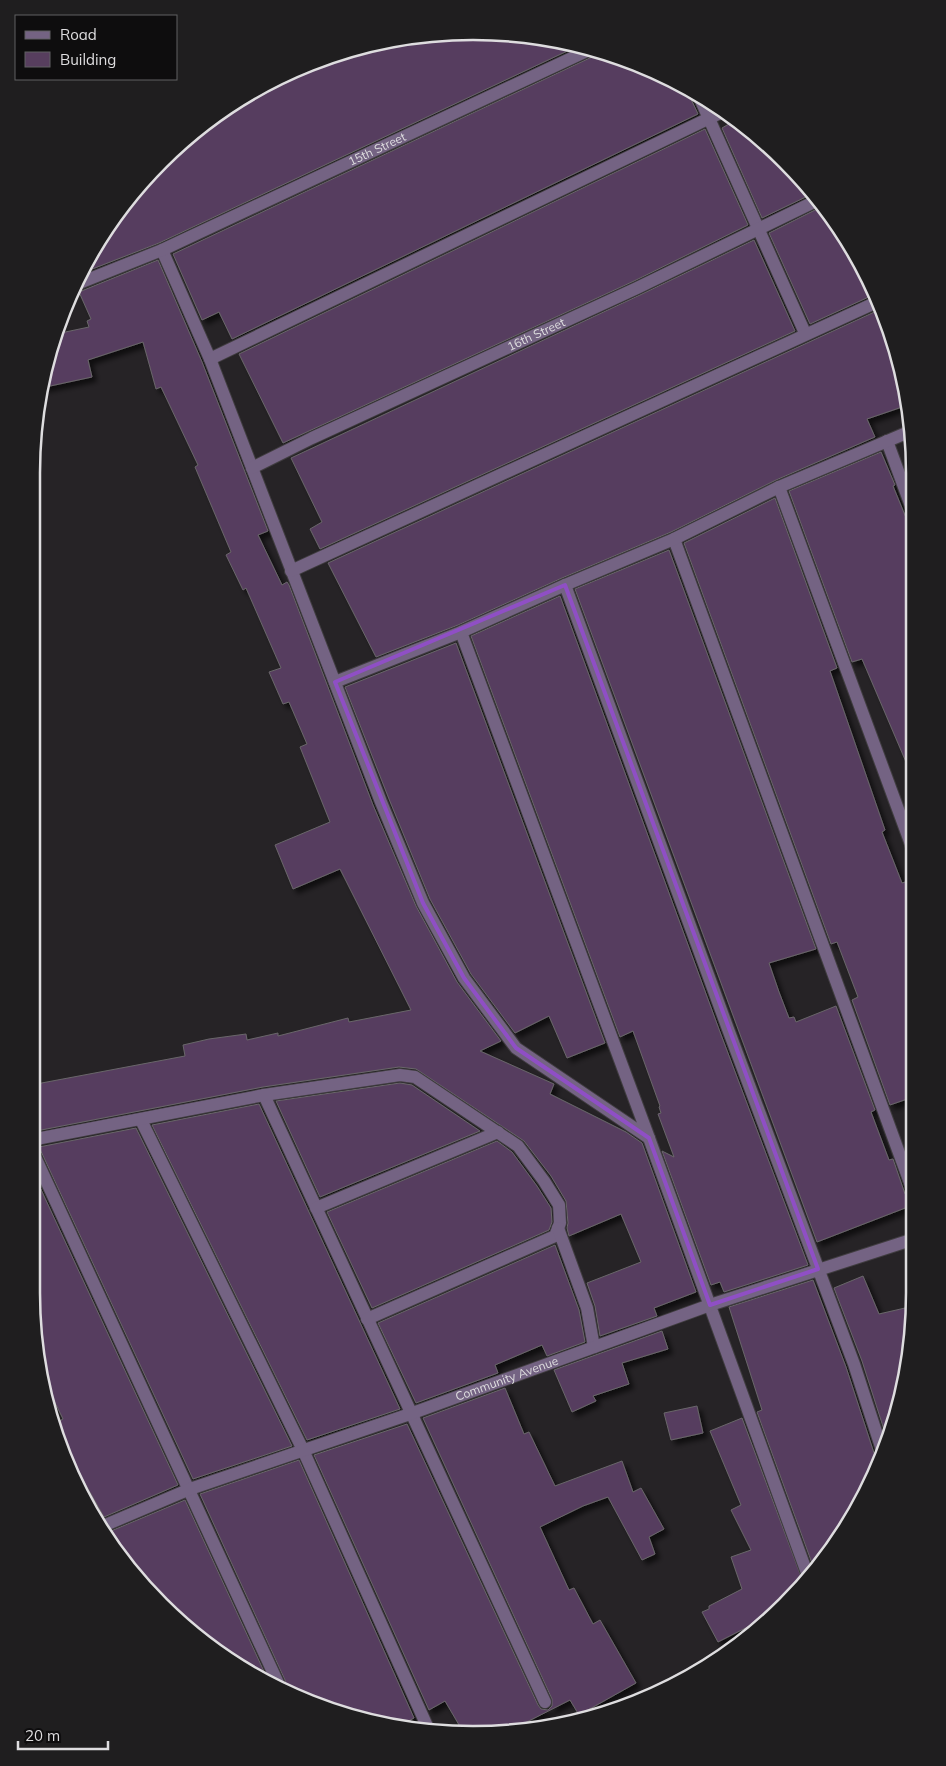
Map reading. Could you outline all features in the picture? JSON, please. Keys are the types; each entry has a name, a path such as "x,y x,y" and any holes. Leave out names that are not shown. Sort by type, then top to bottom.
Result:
{"street":[{"name":"15th Street","path":"85,281 162,250 581,54"},
{"path":"705,107 806,333"},
{"path":"210,358 717,115"},
{"name":"16th Street","path":"252,468 312,438 636,288 812,203"},
{"path":"162,250 210,358 381,802 423,903 464,978 516,1048 649,1138"},
{"path":"292,571 872,304"},
{"path":"335,682 461,632 674,539 780,487 904,434"},
{"path":"887,441 906,492"},
{"path":"780,487 906,831"},
{"path":"674,539 906,1172"},
{"path":"565,585 728,1029 854,1364 879,1442"},
{"path":"461,632 649,1138 806,1570"},
{"path":"40,1138 264,1096 400,1075 415,1077 518,1146 559,1205 560,1223 555,1236 367,1318"},
{"path":"264,1096 545,1702"},
{"path":"141,1120 302,1450 426,1723"},
{"path":"316,1208 498,1132"},
{"path":"40,1167 276,1678"},
{"path":"558,1228 588,1308 594,1347"},
{"name":"Community Avenue","path":"107,1524 190,1490 410,1414 710,1305 906,1242"}],"highlighted area":[{"path":"565,585 818,1269 710,1305 649,1138 516,1048 464,978 423,903 335,682"}],"building":[{"path":"473,40 501,41 568,51 159,243 91,270 129,209 167,167 209,129 232,113 281,85 334,63 389,48 416,44"},
{"path":"592,57 639,73 690,98 698,114 232,339 219,312 202,320 173,254"},
{"path":"729,124 737,129 779,167 806,197 762,218 722,128"},
{"path":"705,129 748,225 634,281 283,443 239,354"},
{"path":"817,209 848,256 868,297 810,324 769,233"},
{"path":"754,240 795,331 320,549 310,529 322,522 291,458"},
{"path":"158,260 202,362 268,531 258,535 282,585 287,582 289,585 373,805 416,906 457,982 501,1041 480,1051 554,1084 550,1094 626,1132 642,1143 696,1292 654,1308 657,1316 600,1336 595,1306 587,1283 641,1262 621,1214 569,1236 566,1201 551,1176 524,1141 416,1069 399,1067 263,1087 40,1130 40,1083 185,1056 183,1045 209,1039 246,1034 247,1040 278,1033 278,1036 348,1018 349,1022 411,1010 340,869 293,889 275,845 330,822 300,747 307,744 289,702 283,704 269,672 281,668 246,588 243,590 226,555 231,552 195,467 198,465 161,387 156,389 143,342 88,360 92,377 49,386 64,332 89,327 87,321 91,319 80,292"},
{"path":"875,312 891,361 901,407 867,419 875,437 776,480 671,532 458,625 376,657 328,563"},
{"path":"881,452 906,518 906,762 862,659 852,662 789,491"},
{"path":"775,498 837,668 830,671 885,830 882,832 902,883 906,882 906,1099 890,1105 852,1000 858,997 837,942 831,944 684,543"},
{"path":"669,550 816,949 769,963 779,992 789,1018 794,1017 796,1022 836,1006 875,1110 871,1112 889,1160 893,1159 906,1195 906,1208 817,1242 575,589"},
{"path":"560,596 720,1032 808,1265 724,1292 720,1282 711,1285 662,1151 674,1157 658,1114 661,1113 660,1106 633,1031 620,1037 471,636"},
{"path":"456,643 605,1043 567,1058 549,1016 515,1033 471,974 430,899 345,687"},
{"path":"400,1083 412,1085 480,1131 320,1197 276,1101"},
{"path":"259,1104 400,1409 307,1440 152,1125"},
{"path":"136,1128 292,1446 193,1479 40,1147"},
{"path":"497,1141 512,1152 551,1208 552,1222 549,1230 372,1308 327,1212"},
{"path":"40,1187 178,1485 104,1517 73,1458 60,1421 63,1419 54,1400 48,1377 41,1321"},
{"path":"555,1245 579,1310 585,1342 547,1356 542,1345 495,1365 498,1373 416,1403 378,1323"},
{"path":"863,1276 879,1314 905,1308 898,1377 884,1429 862,1361 834,1288"},
{"path":"813,1280 846,1367 875,1454 848,1510 812,1563 757,1412 762,1410 729,1307"},
{"path":"662,1331 668,1349 622,1363 629,1384 593,1396 596,1401 572,1412 554,1370"},
{"path":"505,1388 524,1434 529,1432 555,1486 622,1461 633,1492 641,1488 664,1529 649,1537 655,1554 642,1560 608,1497 583,1506 540,1527 569,1590 574,1588 593,1624 600,1620 636,1683 587,1710 578,1713 570,1700 526,1722 459,1726 445,1701 429,1710 314,1455 407,1424 538,1705 541,1709 548,1710 552,1706 552,1699 423,1418"},
{"path":"697,1406 703,1433 671,1440 664,1413"},
{"path":"742,1418 801,1576 750,1625 718,1642 702,1612 709,1609 709,1606 742,1589 731,1557 751,1550 731,1510 741,1505 710,1431"},
{"path":"299,1460 414,1718 409,1721 361,1711 307,1693 285,1683 200,1494"},
{"path":"185,1500 264,1672 209,1637 188,1619 147,1578 129,1557 111,1531"}]}
